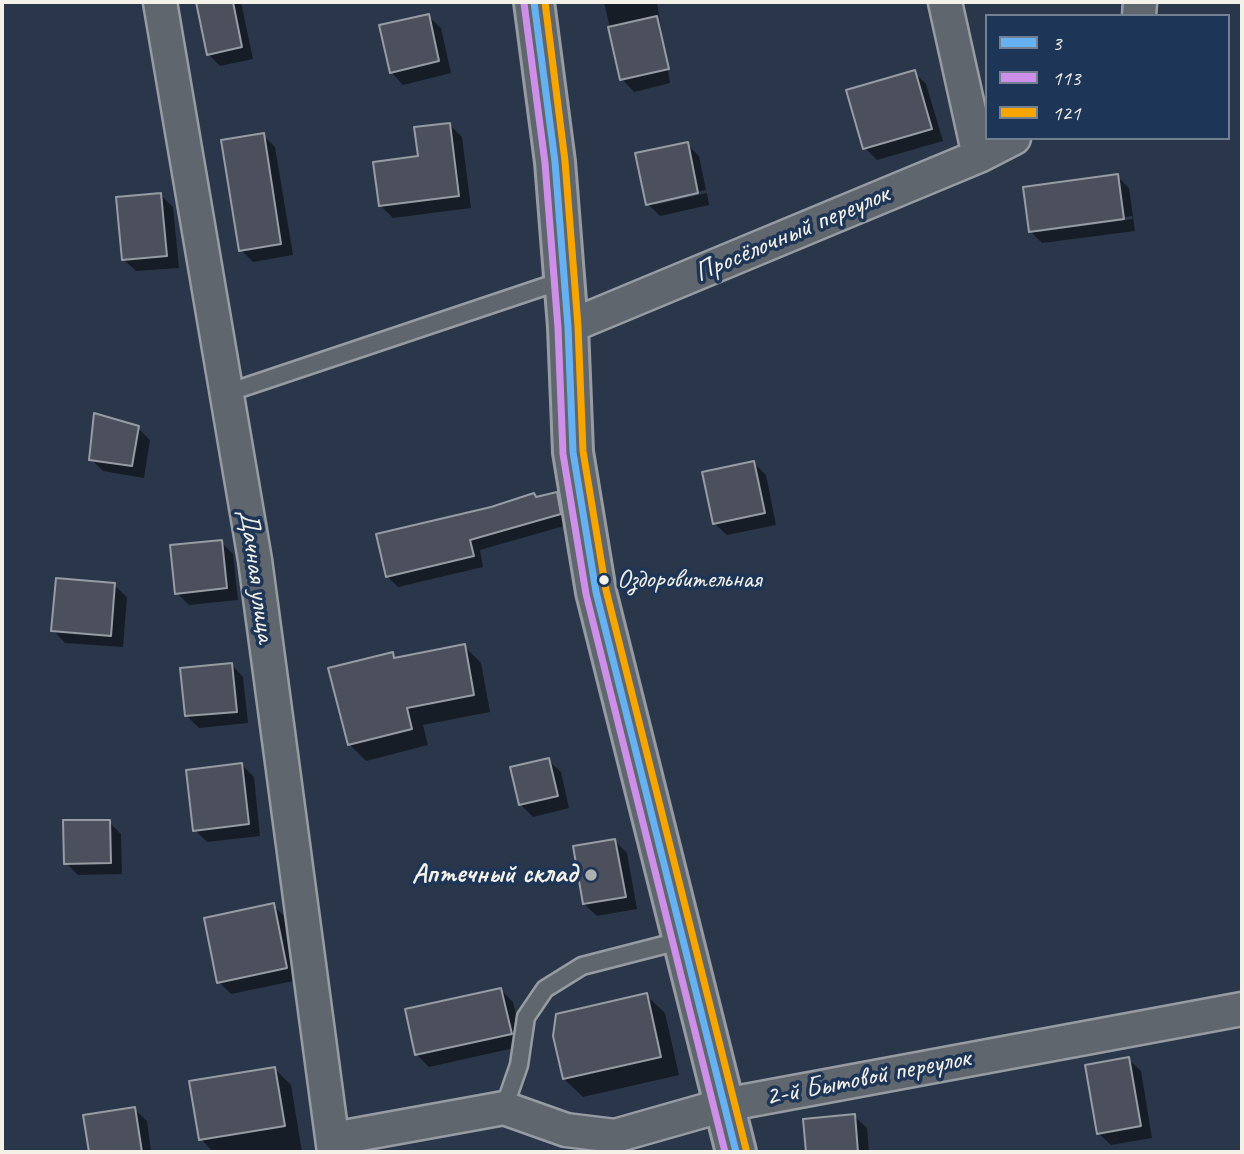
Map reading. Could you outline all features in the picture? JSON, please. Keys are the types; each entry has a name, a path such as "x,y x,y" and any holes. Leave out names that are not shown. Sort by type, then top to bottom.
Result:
{"street":[{"name":"Дачная улица","path":"160,2 255,560 334,1145"},
{"path":"534,2 555,162 568,327 573,452 596,592 736,1152"},
{"path":"945,2 979,156"},
{"name":"Просёлочный переулок","path":"568,327 979,156 1010,140"},
{"name":"2-й Бытовой переулок","path":"334,1145 504,1108 566,1130 615,1136 724,1105 1242,1009"}],"lane":[{"path":"226,393 564,279"},
{"path":"504,1108 519,1065 526,1017 545,989 582,966 683,940"}],"building":[{"path":"196,2 233,2 242,47 207,55"},
{"path":"429,14 439,61 390,73 379,25"},
{"path":"657,16 669,69 620,80 608,27"},
{"path":"915,70 932,129 863,149 846,90"},
{"path":"450,123 459,196 379,206 373,162 418,156 414,127"},
{"path":"264,133 281,244 239,251 221,140"},
{"path":"688,142 698,193 646,205 635,153"},
{"path":"1118,174 1124,219 1029,232 1023,187"},
{"path":"161,193 167,256 122,260 116,197"},
{"path":"94,413 139,426 132,466 89,460"},
{"path":"754,461 765,513 713,524 702,472"},
{"path":"557,492 561,514 470,540 474,556 386,577 376,534 491,507 534,493 536,497"},
{"path":"222,540 227,588 175,594 170,545"},
{"path":"56,578 115,583 111,636 51,631"},
{"path":"465,644 474,695 407,708 412,729 348,745 328,668 393,652 394,658"},
{"path":"232,663 237,712 185,716 180,668"},
{"path":"549,758 558,796 519,805 510,767"},
{"path":"242,763 249,824 193,831 186,770"},
{"path":"63,820 110,820 111,863 64,864"},
{"path":"615,839 626,897 583,904 573,846"},
{"path":"274,903 287,968 217,983 204,918"},
{"path":"501,988 512,1034 415,1055 405,1009"},
{"path":"647,993 661,1057 563,1079 553,1036 556,1014"},
{"path":"1129,1057 1141,1126 1097,1134 1085,1065"},
{"path":"275,1067 285,1126 199,1140 189,1081"},
{"path":"135,1107 142,1152 89,1152 83,1115"},
{"path":"855,1114 858,1152 806,1152 803,1119"}],"transit line":[{"name":"3","path":"534,2 555,162 568,327 573,452 596,592 736,1152"},
{"name":"121","path":"545,2 565,161 578,326 583,451 606,590 746,1149"},
{"name":"113","path":"524,3 545,163 558,328 563,454 586,594 725,1152"}],"place":[{"name":"Оздоровительная","path":"604,580"},
{"name":"Аптечный склад","path":"591,875"}]}
